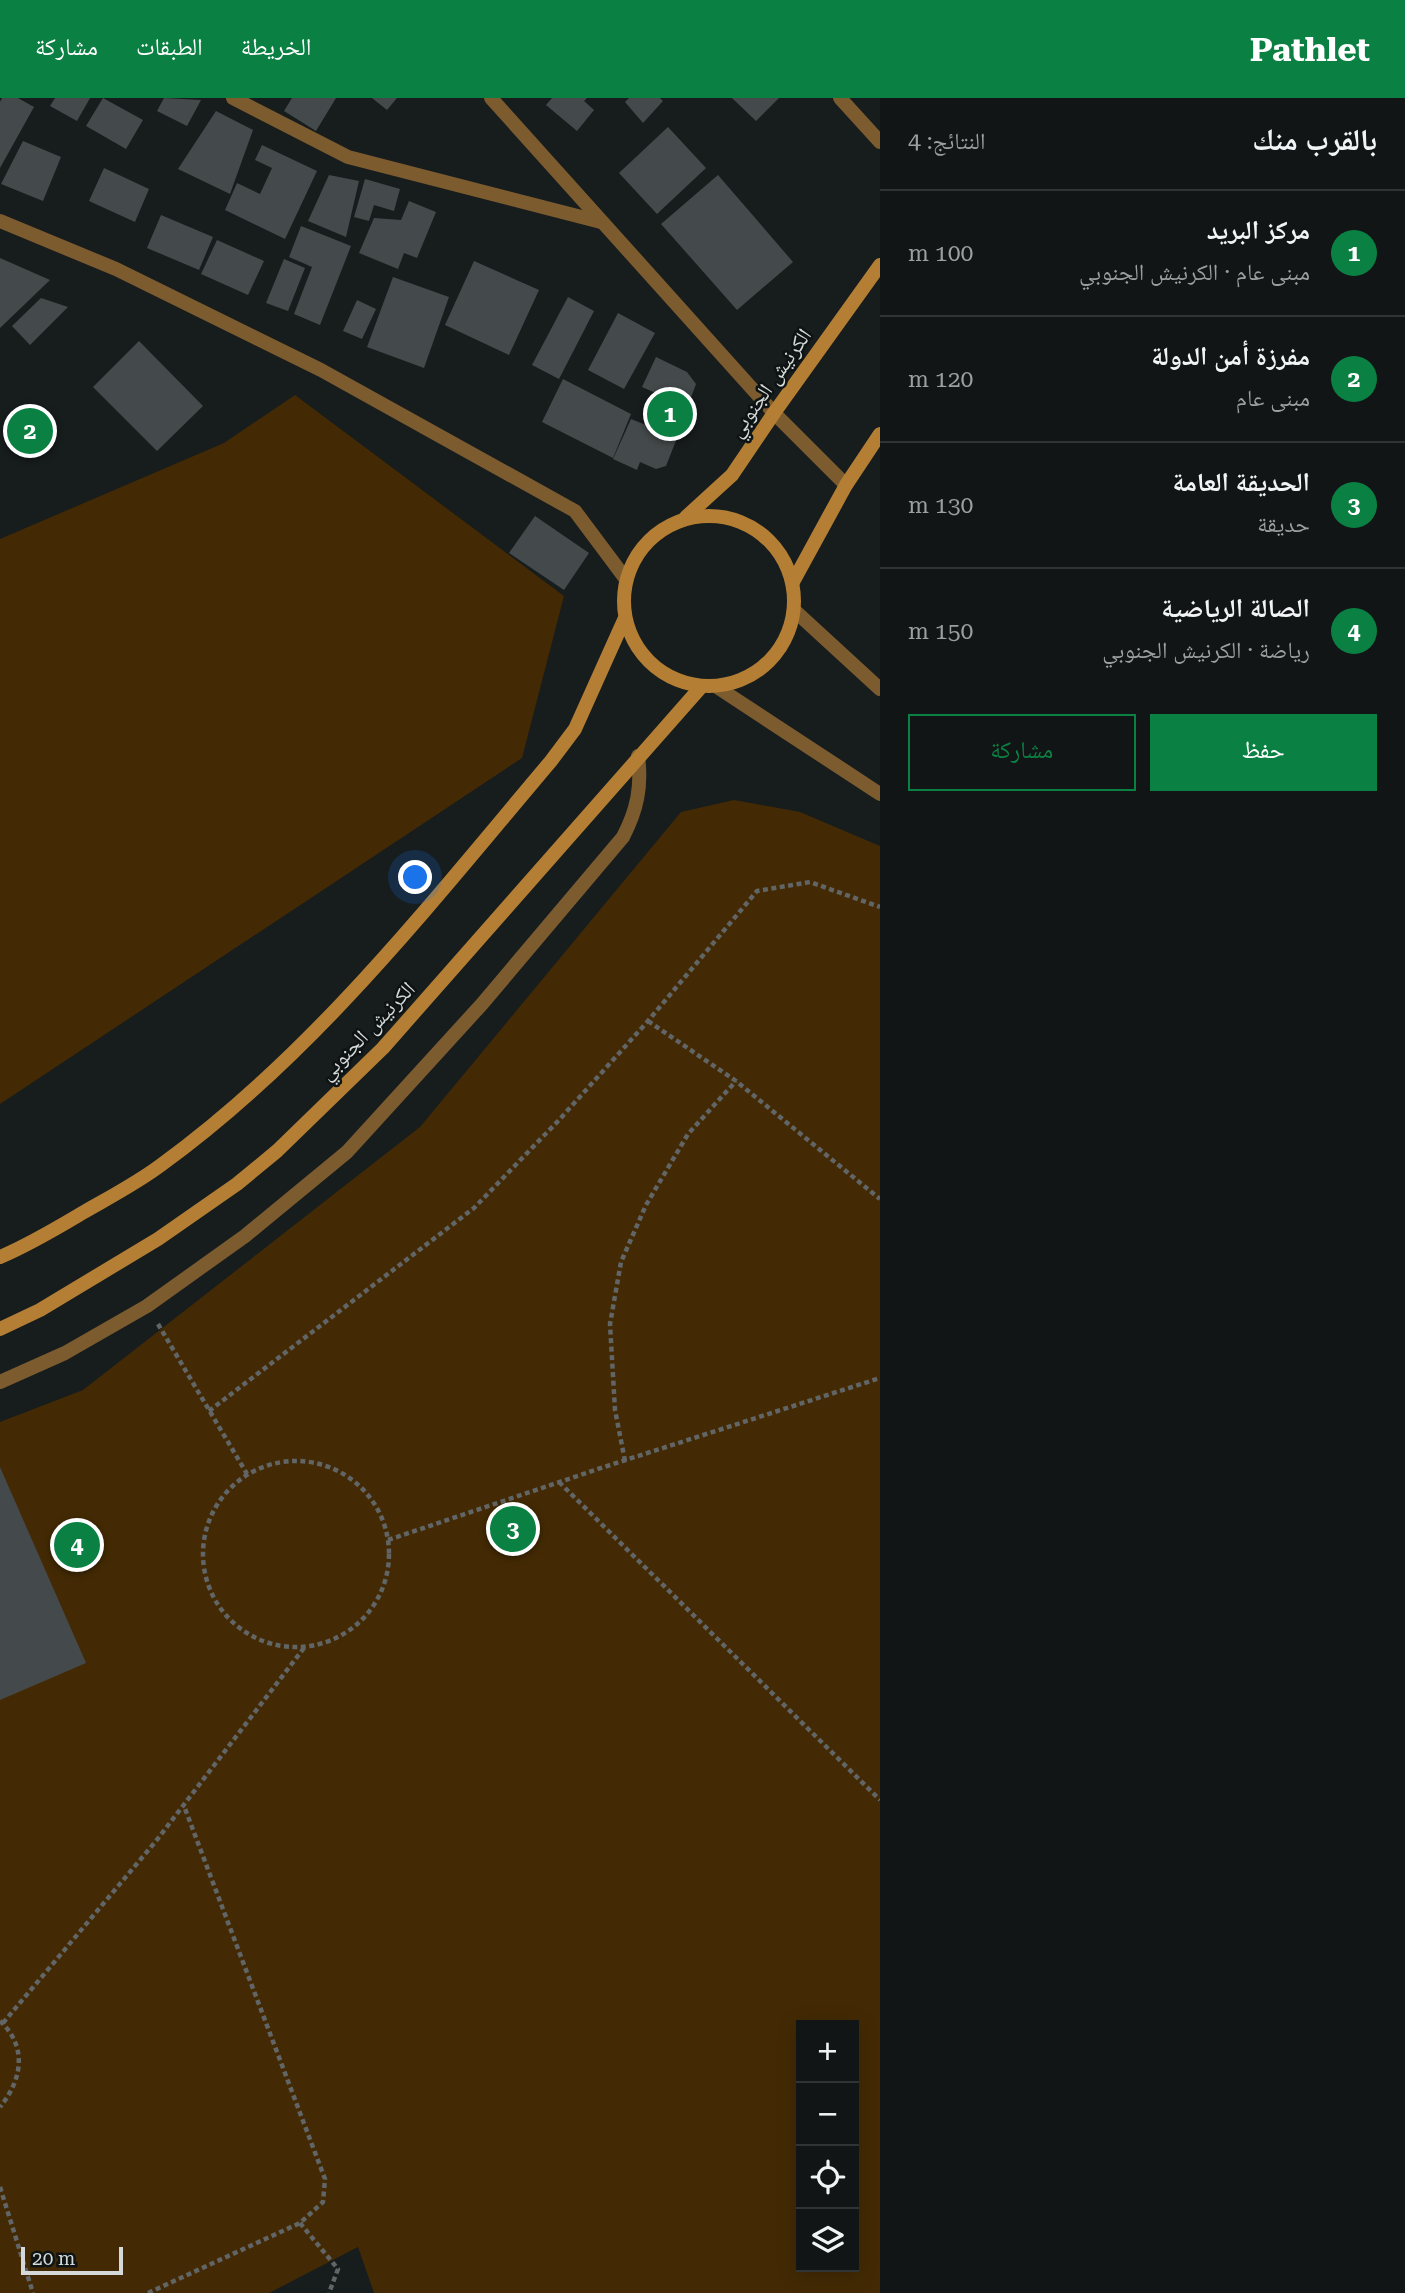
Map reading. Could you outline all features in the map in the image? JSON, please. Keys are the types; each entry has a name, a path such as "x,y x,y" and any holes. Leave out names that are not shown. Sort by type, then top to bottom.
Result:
{"main road":[{"name":"الكرنيش الجنوبي","path":"686,517 732,475 880,265"},
{"path":"793,582 846,485 880,434"},
{"path":"720,515 754,526 779,551 793,582 795,611 782,648 754,675 717,687 701,687 667,676 639,653 624,620 625,578 647,539 686,517 720,515"},
{"name":"الكرنيش الجنوبي","path":"0,1257 53,1230 159,1167 216,1124 365,981 543,772 575,729 624,620"},
{"name":"الكرنيش الجنوبي","path":"0,1329 40,1310 158,1239 237,1185 277,1151 383,1048 701,687"}],"street":[{"path":"233,98 348,157 603,222"},
{"path":"491,98 774,413 846,485"},
{"path":"840,98 880,142"},
{"path":"0,221 116,269 321,370 575,511 625,578"},
{"path":"795,611 880,689"},
{"path":"717,687 880,794"},
{"path":"0,1382 65,1353 147,1306 245,1236 347,1152 454,1035 623,837 634,817 639,797 638,756"}],"path":[{"path":"209,1411 474,1208 559,1120 648,1021 757,891 810,882 880,907"},
{"path":"648,1021 736,1082 880,1199"},
{"path":"625,1461 615,1410 610,1324 621,1262 646,1205 688,1134 736,1082"},
{"path":"147,1306 247,1474"},
{"path":"388,1540 880,1378"},
{"path":"306,1461 335,1469 360,1487 379,1511 388,1540 388,1570 378,1599 360,1623 334,1640 304,1648 273,1645 244,1632 221,1611 207,1583 202,1552 208,1522 223,1494 247,1474 275,1463 306,1461"},
{"path":"559,1482 880,1800"},
{"path":"0,2106 11,2093 18,2076 19,2058 14,2039 1,2022 184,1806 304,1648"},
{"path":"148,2293 300,2223 323,2202 325,2179 184,1806"},
{"path":"0,2187 33,2293"},
{"path":"300,2223 338,2269 329,2293"}],"shaded area":[{"path":"295,395 564,596 522,758 0,1104 0,539 224,443"},
{"path":"734,800 800,812 880,846 880,2293 374,2293 358,2247 269,2293 0,2293 0,1422 83,1390 420,1127 681,812"}],"building":[{"path":"2,98 18,98 34,107 0,168 0,102"},
{"path":"55,98 90,98 77,121 50,106"},
{"path":"103,98 143,120 126,149 86,126"},
{"path":"164,98 201,100 187,126 157,111"},
{"path":"292,98 336,98 316,131 284,111"},
{"path":"372,98 397,98 387,110"},
{"path":"552,98 587,98 584,101 594,110 577,131 546,105"},
{"path":"629,98 660,98 663,101 643,123 625,102"},
{"path":"732,98 779,98 756,121"},
{"path":"216,111 253,130 230,194 178,169"},
{"path":"668,127 706,168 657,214 619,173"},
{"path":"23,141 61,157 43,201 1,184"},
{"path":"262,145 317,171 285,239 225,210 237,183 260,194 272,168 255,160"},
{"path":"104,168 149,189 135,222 89,201"},
{"path":"329,175 359,181 346,237 308,221"},
{"path":"718,175 793,262 737,310 661,224"},
{"path":"365,179 400,189 394,211 374,205 369,221 354,217"},
{"path":"409,201 436,212 417,258 404,253 398,269 359,253 374,218 401,220"},
{"path":"161,215 213,237 199,270 147,248"},
{"path":"301,226 351,246 320,325 294,314 312,267 289,257"},
{"path":"217,240 264,261 248,295 201,274"},
{"path":"0,258 50,280 0,328"},
{"path":"284,259 305,268 288,311 266,303"},
{"path":"474,261 539,290 509,355 445,325"},
{"path":"393,277 449,297 424,368 367,347"},
{"path":"568,297 594,311 559,379 532,365"},
{"path":"41,298 68,307 30,345 12,326"},
{"path":"357,300 376,309 362,339 343,331"},
{"path":"618,313 655,333 624,389 588,370"},
{"path":"139,341 203,406 157,451 93,387"},
{"path":"656,357 687,372 696,384 686,411 691,417 682,437 677,438 666,466 656,469 640,462 637,470 613,459 631,419 646,425 660,395 642,387"},
{"path":"563,379 631,414 613,458 542,422"},
{"path":"535,516 589,553 564,590 509,553"},
{"path":"0,1467 86,1663 0,1700"}],"place":[{"name":"مركز البريد","path":"670,414"},
{"name":"مفرزة أمن الدولة","path":"30,431"},
{"name":"الحديقة العامة","path":"513,1529"},
{"name":"الصالة الرياضية","path":"77,1545"}]}
